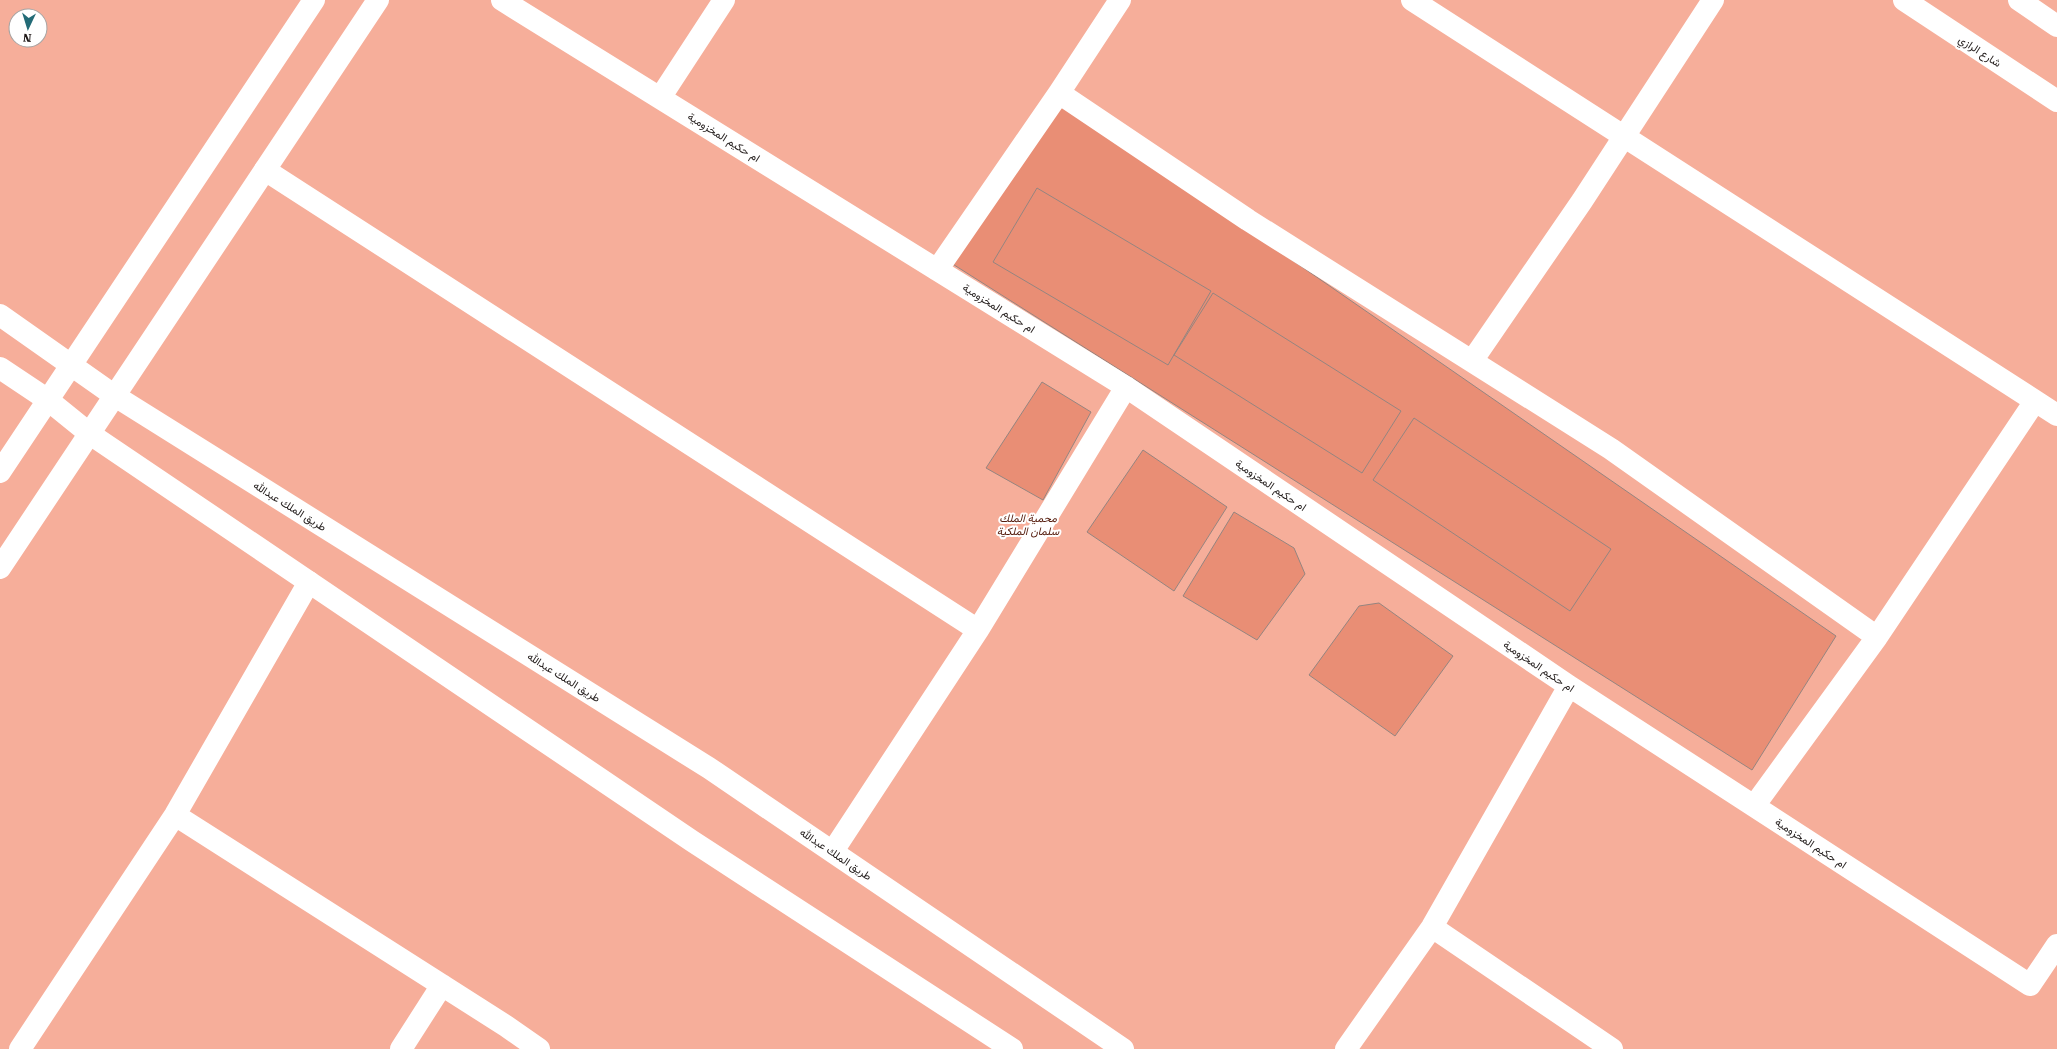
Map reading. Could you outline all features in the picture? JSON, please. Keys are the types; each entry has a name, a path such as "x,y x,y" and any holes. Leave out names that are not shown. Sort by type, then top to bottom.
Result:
{"street":[{"path":"0,472 314,0"},
{"path":"0,568 378,0"},
{"name":"ام حكيم المخزومية","path":"502,0 1126,387 1569,686 2030,984 2057,945"},
{"path":"660,98 724,0"},
{"path":"937,270 1059,93 1120,0"},
{"path":"1412,0 2057,415"},
{"path":"1472,361 1624,137 1713,0"},
{"name":"شارع الرازي","path":"1904,0 2057,101"},
{"path":"2019,0 2057,26"},
{"path":"1059,93 1248,220 1611,449 1877,637"},
{"path":"265,170 978,630"},
{"name":"طريق الملك عبدالله","path":"0,314 115,396 709,768 1123,1049"},
{"path":"0,368 48,400 90,434 692,841 1012,1049"},
{"path":"833,851 978,630 1126,387"},
{"path":"1754,806 1877,637 2035,400"},
{"path":"20,1049 175,815 309,582"},
{"path":"1346,1049 1432,927 1569,686"},
{"path":"175,815 442,985 539,1049"},
{"path":"1432,927 1612,1049"},
{"path":"400,1049 442,985"}],"green space":[{"name":"محمية الملك سلمان الملكية","path":"0,0 2057,0 2057,1049 0,1049"}],"building":[{"path":"1062,101 1836,636 1752,770 951,263"},
{"path":"1037,188 1211,291 1168,365 993,262"},
{"path":"1213,293 1401,411 1362,473 1174,355"},
{"path":"1042,382 1091,412 1043,500 986,468"},
{"path":"1414,418 1611,549 1570,611 1373,480"},
{"path":"1143,450 1227,507 1174,591 1087,532"},
{"path":"1234,512 1294,548 1305,574 1257,640 1183,596"},
{"path":"1379,603 1453,656 1395,736 1309,675 1359,606"}]}
